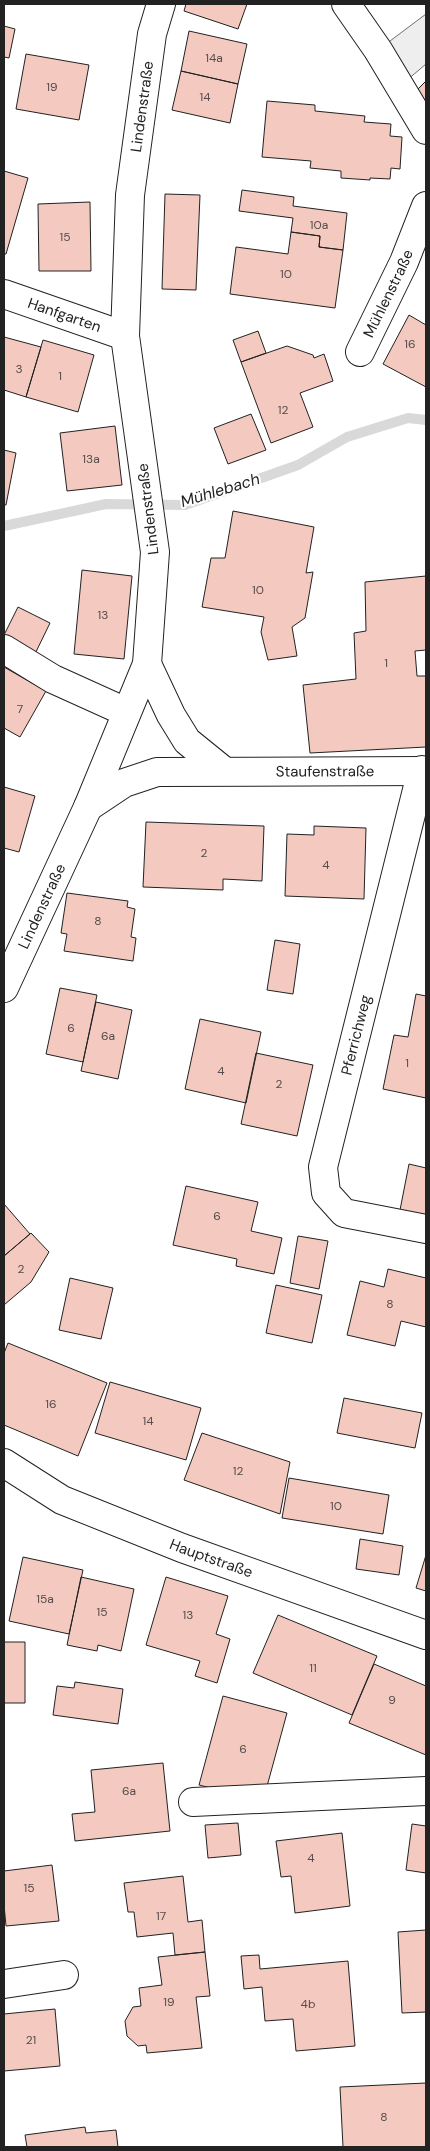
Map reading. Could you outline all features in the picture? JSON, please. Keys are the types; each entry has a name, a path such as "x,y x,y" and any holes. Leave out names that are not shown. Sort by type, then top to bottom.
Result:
{"street":[{"name":"Lindenstraße","path":"4,988 88,807 147,664 154,552 125,336 130,195 152,34 161,4"},
{"path":"346,4 378,50 426,130"},
{"name":"Mühlenstraße","path":"360,352 404,262 426,206"},
{"name":"Hanfgarten","path":"4,294 125,336"},
{"path":"4,649 52,680 126,712"},
{"path":"147,664 171,715 187,741 224,771"},
{"name":"Staufenstraße","path":"88,807 124,783 157,772 424,771"},
{"name":"Pferrichweg","path":"424,771 323,1167 326,1193 344,1213 426,1229"},
{"name":"Hauptstraße","path":"4,1463 62,1500 182,1548 426,1635"},
{"path":"194,1802 426,1791"},
{"path":"4,1984 64,1975"}],"shaded area":[{"path":"426,14 426,64 400,86 378,50"}],"building":[{"path":"186,4 247,4 238,29 184,11"},
{"path":"4,26 15,29 9,58 4,57"},
{"path":"189,31 247,44 238,84 181,71"},
{"path":"26,54 89,65 79,120 16,109"},
{"path":"181,71 238,84 230,123 172,110"},
{"path":"426,81 426,105 414,93"},
{"path":"267,101 315,105 315,111 365,116 364,122 391,124 390,136 402,137 400,169 391,168 390,179 341,178 341,171 310,168 311,161 262,157"},
{"path":"4,171 28,178 6,254 4,254"},
{"path":"242,190 294,197 293,206 347,213 343,250 319,247 320,236 291,232 293,218 239,211"},
{"path":"165,194 200,195 196,290 162,289"},
{"path":"90,202 91,271 39,271 38,204"},
{"path":"291,232 320,236 319,247 343,250 335,308 230,294 236,247 288,254"},
{"path":"409,315 426,325 426,387 383,364"},
{"path":"258,331 266,353 241,362 233,340"},
{"path":"4,337 41,347 26,397 4,390"},
{"path":"43,340 94,355 78,412 26,397"},
{"path":"287,346 313,355 314,358 324,354 333,381 300,393 313,427 271,443 241,362"},
{"path":"251,414 266,450 228,464 214,428"},
{"path":"115,426 122,485 67,491 60,433"},
{"path":"4,450 16,453 6,505 4,505"},
{"path":"233,511 314,527 306,573 313,572 305,618 292,627 297,656 268,660 261,632 264,617 202,607 211,558 225,558"},
{"path":"82,570 132,576 124,659 74,654"},
{"path":"426,576 426,650 415,651 417,676 426,676 426,747 310,753 303,685 356,679 354,633 366,631 365,582"},
{"path":"18,607 50,623 33,658 4,643 4,635"},
{"path":"4,667 46,691 20,737 4,728"},
{"path":"4,787 35,796 19,852 4,848"},
{"path":"146,822 264,826 262,881 223,879 223,890 143,887"},
{"path":"314,826 366,828 364,899 285,896 287,834 314,835"},
{"path":"67,893 128,901 127,907 135,909 131,937 136,938 133,961 64,951 67,934 61,933"},
{"path":"275,940 300,944 293,994 267,990"},
{"path":"60,988 97,995 83,1062 46,1054"},
{"path":"416,994 426,996 426,1098 383,1089 394,1035 408,1037"},
{"path":"96,1002 132,1010 118,1079 81,1071"},
{"path":"200,1019 261,1032 246,1103 185,1089"},
{"path":"256,1053 313,1065 297,1136 241,1124"},
{"path":"409,1164 426,1168 426,1215 400,1210"},
{"path":"186,1186 258,1202 251,1231 282,1238 274,1274 236,1266 237,1259 173,1245"},
{"path":"4,1204 30,1234 4,1256"},
{"path":"31,1233 49,1252 31,1282 4,1305 4,1256"},
{"path":"298,1236 328,1241 319,1289 290,1283"},
{"path":"388,1269 426,1278 426,1327 401,1321 395,1346 347,1335 360,1281 384,1287"},
{"path":"70,1278 113,1288 101,1339 59,1330"},
{"path":"276,1285 322,1295 312,1343 266,1333"},
{"path":"8,1343 107,1383 78,1456 4,1425 4,1353"},
{"path":"110,1382 201,1408 186,1460 95,1433"},
{"path":"344,1398 422,1413 415,1448 337,1433"},
{"path":"202,1433 290,1462 280,1514 184,1480"},
{"path":"289,1478 389,1495 383,1534 282,1518"},
{"path":"360,1539 403,1546 399,1575 356,1569"},
{"path":"426,1555 426,1591 416,1588"},
{"path":"23,1557 83,1570 69,1634 9,1621"},
{"path":"81,1577 134,1589 121,1651 98,1645 97,1651 67,1645"},
{"path":"166,1577 228,1596 216,1634 230,1639 217,1683 195,1676 200,1661 146,1645"},
{"path":"278,1615 377,1656 352,1715 253,1673"},
{"path":"4,1642 25,1642 25,1703 4,1703"},
{"path":"374,1664 426,1686 426,1755 349,1723"},
{"path":"75,1682 123,1689 118,1724 53,1715 57,1686 74,1688"},
{"path":"223,1696 287,1713 263,1801 199,1785"},
{"path":"163,1763 170,1831 75,1841 72,1814 95,1812 91,1770"},
{"path":"238,1823 241,1855 208,1858 205,1825"},
{"path":"412,1824 426,1826 426,1873 406,1870"},
{"path":"342,1833 350,1906 295,1913 291,1876 281,1877 276,1841"},
{"path":"52,1865 59,1921 6,1926 4,1871"},
{"path":"183,1876 188,1922 202,1920 205,1952 175,1955 173,1933 137,1937 134,1912 128,1912 124,1883"},
{"path":"426,1930 426,2012 402,2013 398,1932"},
{"path":"205,1952 210,1996 196,1997 202,2048 147,2053 146,2045 138,2046 127,2036 125,2021 133,2007 141,2006 139,1988 162,1985 158,1957"},
{"path":"259,1955 260,1969 348,1961 355,2046 296,2051 293,2019 265,2021 262,1987 244,1989 241,1956"},
{"path":"55,2009 60,2066 4,2071 4,2014"},
{"path":"426,2083 426,2147 343,2147 340,2087"},
{"path":"85,2127 86,2133 116,2130 118,2147 27,2147 25,2135"}],"waterway":[{"name":"Mühlebach","path":"4,526 106,504 185,505 298,465 347,437 408,418 426,420"}]}
